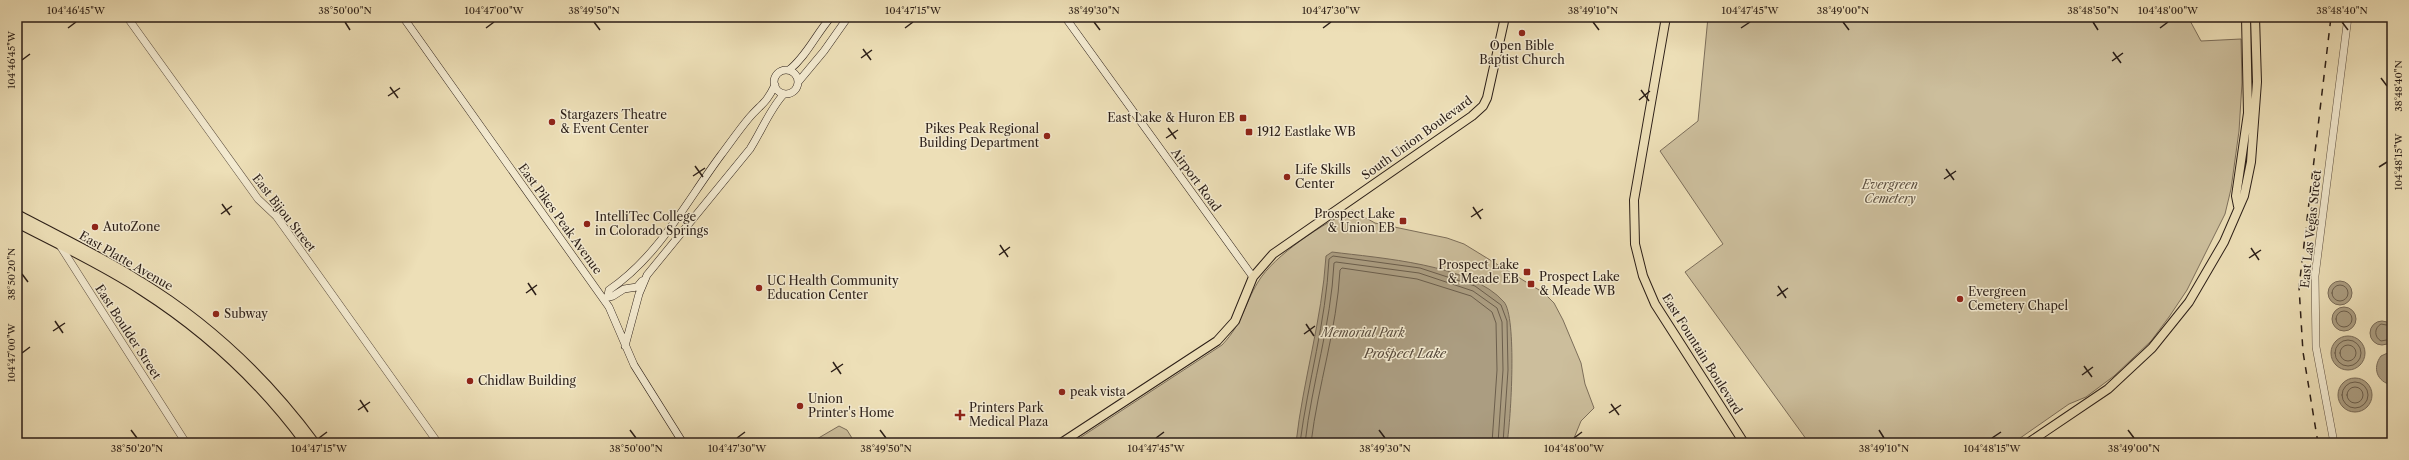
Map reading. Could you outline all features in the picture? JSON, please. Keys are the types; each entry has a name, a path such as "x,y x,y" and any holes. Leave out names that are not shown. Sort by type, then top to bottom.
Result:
{"main road":[{"name":"East Bijou Street","path":"127,17 258,199 276,216 438,443"},
{"name":"East Pikes Peak Avenue","path":"403,17 606,297 625,346 638,372 683,443"},
{"path":"606,297 609,290 635,271 655,249 750,117 766,103 774,82 782,71 789,70 800,61 811,42 831,17"},
{"path":"606,297 613,296 624,288 638,287 750,149 764,128 776,102 784,94 791,94 848,17"},
{"name":"Airport Road","path":"1065,17 1253,277"},
{"name":"South Union Boulevard","path":"1061,443 1221,337 1234,320 1253,277 1274,254 1472,116 1482,106 1490,84 1505,17"},
{"name":"East Fountain Boulevard","path":"1666,17 1634,200 1635,244 1643,276 1655,304 1744,443"},
{"path":"2238,206 2236,196 2248,113 2246,17"},
{"path":"2028,443 2084,407 2119,380 2165,333 2204,277 2224,242 2238,206 2244,196 2247,185 2256,113 2257,48 2255,17"},
{"name":"East Las Vegas Street","path":"2334,443 2316,347 2315,276 2348,17"},
{"path":"789,70 797,76 798,84"},
{"path":"774,82 784,94"},
{"name":"East Platte Avenue","path":"17,214 123,271 162,295 194,318 256,373 290,411 308,442"},
{"name":"East Platte Avenue","path":"17,223 142,290 170,310 213,343 235,363 274,403 308,442"},
{"name":"East Boulder Street","path":"51,233 186,443"},
{"path":"74,267 79,256"},
{"path":"625,346 639,294 647,275"},
{"path":"142,290 162,295"},
{"path":"170,310 176,308 194,318"}],"green space":[{"name":"Evergreen Cemetery","path":"1708,17 2188,17 2201,41 2241,39 2242,83 2239,131 2231,189 2225,214 2187,290 2151,341 2114,376 2086,397 2069,404 2013,443 1809,443 1685,272 1723,244 1660,151 1698,121"},
{"name":"Memorial Park","path":"1352,210 1375,223 1447,238 1464,244 1544,293 1554,303 1563,320 1581,363 1585,384 1594,408 1581,421 1572,443 1072,443 1222,345 1235,329 1253,290 1265,272 1287,251 1314,231"},
{"path":"839,426 847,430 855,443 810,443"}],"water":[{"name":"Prospect Lake","path":"1332,252 1398,260 1447,271 1470,279 1489,289 1504,302 1508,311 1511,327 1512,347 1510,413 1507,443 1296,443 1303,396 1321,303 1326,256"},
{"path":"2340,281 2348,285 2352,293 2348,301 2340,305 2332,301 2328,293 2332,285"},
{"path":"2344,307 2352,311 2356,319 2352,327 2344,331 2336,327 2332,319 2336,311"},
{"path":"2382,321 2390,325 2394,333 2390,341 2382,345 2374,341 2370,333 2374,325"},
{"path":"2345,336 2351,336 2360,341 2364,347 2364,359 2360,365 2351,370 2345,370 2336,365 2331,356 2331,350 2336,341"},
{"path":"2392,351 2392,385 2380,378 2377,365 2381,356"},
{"path":"2352,378 2358,378 2367,383 2371,389 2371,401 2367,407 2358,412 2352,412 2343,407 2338,398 2338,392 2343,383"}],"railway":[{"path":"2318,443 2303,352 2299,287 2331,17"}],"place":[{"name":"Open Bible Baptist Church","path":"1522,33"},
{"name":"East Lake & Huron EB","path":"1243,118"},
{"name":"Stargazers Theatre & Event Center","path":"552,122"},
{"name":"1912 Eastlake WB","path":"1249,132"},
{"name":"Pikes Peak Regional Building Department","path":"1047,136"},
{"name":"Life Skills Center","path":"1287,177"},
{"name":"Prospect Lake & Union EB","path":"1403,221"},
{"name":"IntelliTec College in Colorado Springs","path":"587,224"},
{"name":"AutoZone","path":"95,227"},
{"name":"Prospect Lake & Meade EB","path":"1527,272"},
{"name":"Prospect Lake & Meade WB","path":"1531,284"},
{"name":"UC Health Community Education Center","path":"759,288"},
{"name":"Evergreen Cemetery Chapel","path":"1960,299"},
{"name":"Subway","path":"216,314"},
{"name":"Chidlaw Building","path":"470,381"},
{"name":"peak vista","path":"1062,392"},
{"name":"Union Printer's Home","path":"800,406"},
{"name":"Printers Park Medical Plaza","path":"960,415"}]}
